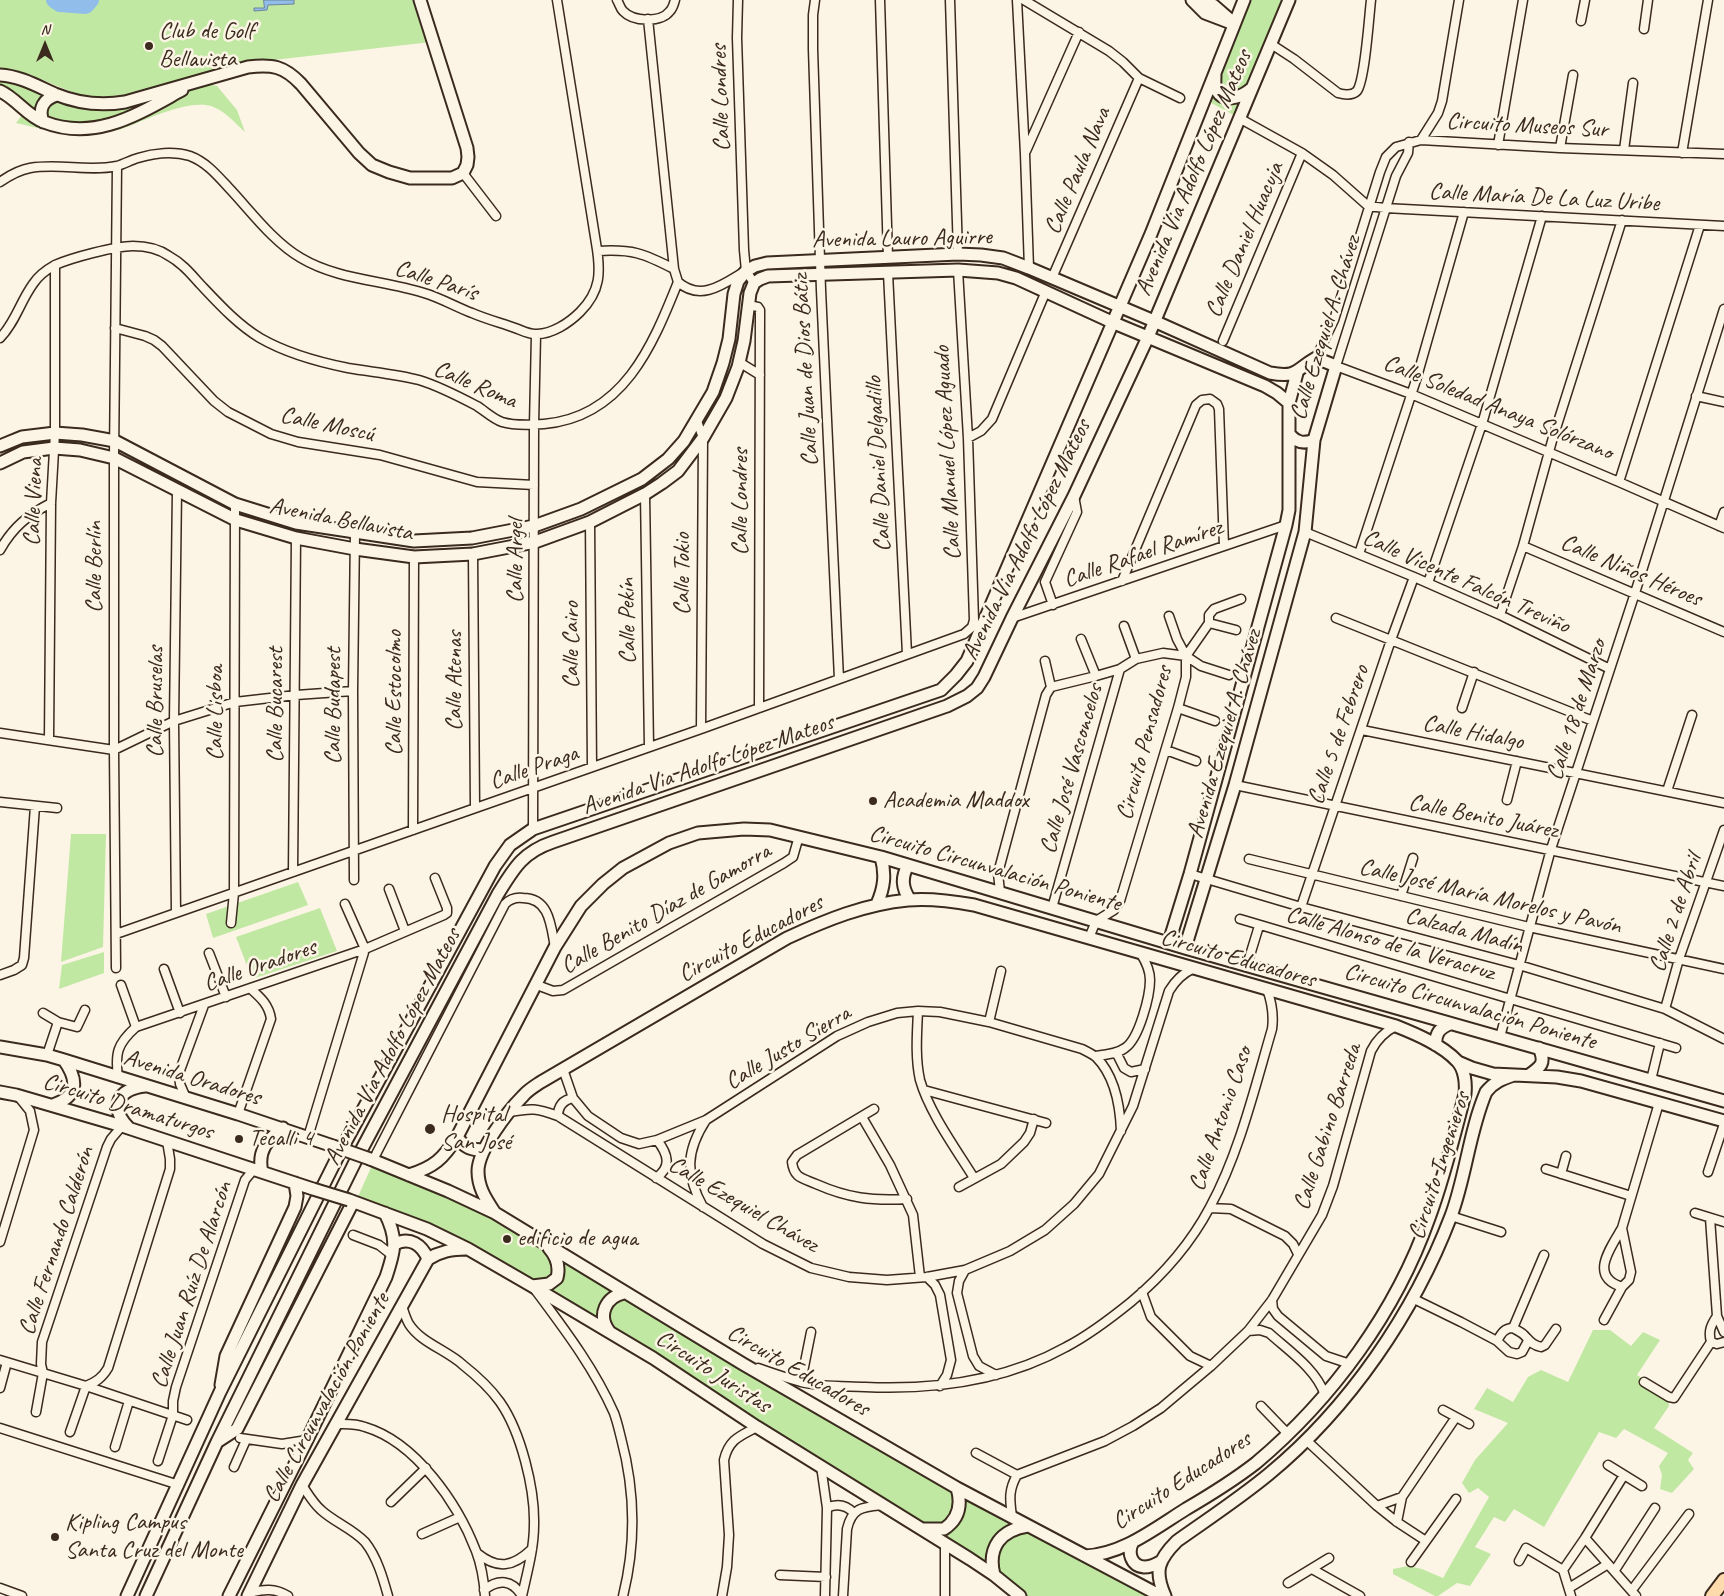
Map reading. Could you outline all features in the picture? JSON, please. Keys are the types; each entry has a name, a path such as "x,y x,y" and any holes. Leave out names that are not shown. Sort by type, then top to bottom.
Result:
{"main road":[{"path":"0,74 23,79 57,95 91,104 108,105 125,102 248,67 264,65 278,67 292,74 359,153 372,164 389,172 410,178 452,178 463,173 467,165 467,148 420,0"},
{"path":"1194,0 1213,4 1234,24"},
{"path":"1200,0 1215,2 1234,24"},
{"path":"1281,19 1282,0"},
{"name":"Avenida Via Adolfo López Mateos","path":"146,1596 218,1442 355,1162 513,869 525,856 538,847 947,706 967,696 977,688 1074,496 1148,337 1288,0"},
{"name":"Avenida Via Adolfo López Mateos","path":"127,1596 220,1392 339,1154 495,866 510,845 533,829 941,690 967,661 1121,307 1179,166 1215,70 1245,1"},
{"path":"1215,70 1217,92 1224,97 1238,98 1251,89"},
{"path":"0,91 43,122 66,128 84,129 109,126 146,110 198,80"},
{"path":"43,122 41,108 50,97 57,95"},
{"name":"Avenida Lauro Aguirre","path":"746,271 766,263 820,260 958,254 1003,258 1154,321 1270,373 1282,376 1297,373"},
{"name":"Avenida Lauro Aguirre","path":"754,283 768,276 958,270 998,273 1016,278 1148,337 1265,386 1277,392 1289,403"},
{"name":"Avenida Bellavista","path":"0,446 22,437 55,433 82,435 115,441 235,504 296,523 355,533 414,541 472,538 534,526 581,509 642,479 668,459 684,441 713,392 729,339 733,300 738,281 746,271"},
{"name":"Avenida Bellavista","path":"0,463 23,452 54,448 80,450 114,458 236,520 296,538 355,549 414,556 474,554 535,542 590,522 645,494 678,471 703,438 726,398 739,362 750,293 754,283"},
{"path":"1297,373 1307,363 1316,358"},
{"name":"Calle Soledad Anaya Solórzano","path":"1316,358 1336,366"},
{"name":"Calle Ezequiel A. Chávez","path":"1305,532 1314,440 1336,366"},
{"name":"Calle Ezequiel A. Chávez","path":"1286,525 1290,435 1289,403 1297,373"},
{"path":"1290,435 1294,440 1301,443 1308,443 1314,440"},
{"name":"Avenida Ezequiel A. Chávez","path":"1169,942 1190,874 1286,525"},
{"name":"Avenida Ezequiel A. Chávez","path":"1185,948 1235,785 1305,532"},
{"name":"Circuito Circunvalación Poniente","path":"409,1175 438,1162 457,1138 555,947 581,906 623,868 669,843 698,833 718,830 770,830 881,857 1185,948 1724,1101"},
{"path":"877,904 884,882 884,869 881,857"},
{"path":"908,865 902,882 910,900"},
{"name":"Circuito Educadores","path":"495,1212 482,1193 478,1172 479,1161 509,1112 524,1094 541,1082 787,938 828,919 877,904 910,900 944,900 974,905 1396,1026 1436,1045 1458,1062"},
{"path":"1436,1045 1438,1031 1443,1026 1450,1024"},
{"name":"Avenida Oradores","path":"0,1047 47,1055 64,1060 283,1128 371,1159"},
{"path":"1529,1075 1538,1069 1542,1062 1543,1056 1539,1048"},
{"path":"53,1105 66,1099 74,1088 74,1076 64,1060"},
{"path":"1458,1062 1466,1086 1477,1086 1486,1092"},
{"name":"Circuito Ingenieros","path":"1458,1062 1483,1072 1581,1081 1724,1123"},
{"name":"Circuito Ingenieros","path":"1160,1562 1177,1541 1269,1474 1306,1440 1368,1370 1414,1299 1451,1216 1486,1092 1500,1080 1514,1075"},
{"path":"125,1127 118,1115 118,1102 130,1089 146,1086"},
{"name":"Circuito Educadores","path":"1085,1556 1099,1556 1133,1542 1220,1488 1255,1463 1325,1395 1350,1364 1380,1320 1406,1273 1429,1219 1446,1165 1466,1086"},
{"name":"Circuito Dramaturgos","path":"0,1092 53,1105 125,1127 351,1201 427,1229 468,1249"},
{"path":"258,1170 264,1145 283,1128"},
{"path":"457,1138 468,1148 484,1150"},
{"name":"Circuito Educadores","path":"371,1159 495,1212 743,1364 958,1488 1163,1596"},
{"path":"220,1392 226,1356 295,1207 297,1196 295,1183"},
{"path":"218,1442 237,1429 351,1201"},
{"path":"385,1213 394,1234 394,1250"},
{"path":"394,1250 403,1240 414,1242 424,1250 428,1259 446,1251 468,1249"},
{"path":"532,1286 549,1284 557,1278 559,1266 557,1259 546,1244"},
{"name":"Circuito Juristas","path":"468,1249 653,1358 757,1427 994,1575 1020,1596"},
{"name":"Calle Circunvalación Poniente","path":"229,1596 376,1299 394,1250"},
{"name":"Calle Circunvalación Poniente","path":"248,1595 302,1485 428,1259"},
{"path":"610,1332 604,1319 606,1306 610,1299 624,1292"},
{"path":"922,1529 944,1529 950,1525 960,1508 958,1488"},
{"path":"994,1575 992,1564 993,1552 997,1542 1010,1530 1028,1526"},
{"path":"1133,1542 1130,1553 1132,1561 1136,1564 1148,1567 1160,1562"},
{"path":"1160,1562 1158,1574 1163,1596"},
{"path":"1712,1596 1724,1580"}],"street":[{"path":"536,334 557,329 574,318 588,304 597,288 599,272 598,251 557,0"},
{"path":"617,0 622,10 627,14 648,20 662,18 671,10 675,0"},
{"name":"Calle Londres","path":"738,0 737,38 744,250 746,271 754,283"},
{"name":"Calle Juan de Dios Bátiz","path":"815,0 813,49 820,275 839,679"},
{"path":"880,0 888,257"},
{"path":"950,0 958,254"},
{"path":"1017,0 1029,268"},
{"path":"1024,0 1079,32 1123,62 1139,78 1180,98"},
{"path":"1271,44 1338,93 1344,95 1356,92 1362,78 1371,0"},
{"path":"1421,140 1438,114 1442,101 1459,0"},
{"path":"1498,145 1523,0"},
{"path":"1581,21 1585,0"},
{"path":"1644,29 1648,0"},
{"path":"1682,153 1708,0"},
{"path":"648,20 674,269 678,282"},
{"path":"1025,154 1079,32"},
{"path":"1560,148 1573,75"},
{"name":"Calle Paula Nava","path":"1052,278 1139,78"},
{"path":"1624,150 1633,84"},
{"path":"1239,118 1302,153 1333,174 1368,206"},
{"name":"Circuito Museos Sur","path":"1368,206 1386,157 1396,147 1421,140 1560,148 1724,154"},
{"name":"Calle Ezequiel A. Chávez","path":"1336,366 1385,208 1396,176 1408,153 1409,142"},
{"name":"Calle París","path":"0,182 14,172 31,168 94,168 117,166 140,157 159,154 174,153 190,156 202,162 217,175 284,246 316,266 342,275 422,292 473,313 536,334"},
{"name":"Calle Daniel Huacuja","path":"1223,342 1302,153"},
{"name":"Calle Berlín","path":"116,968 114,458 117,166"},
{"path":"463,173 496,216"},
{"name":"Calle Ezequiel A. Chávez","path":"1316,358 1334,320 1368,206"},
{"name":"Calle María De La Luz Uribe","path":"1368,206 1724,226"},
{"path":"1359,554 1411,394 1464,212"},
{"path":"1428,583 1482,424 1542,216"},
{"path":"1500,615 1622,220"},
{"path":"1619,482 1700,225"},
{"name":"Calle Roma","path":"0,338 8,330 32,284 42,273 55,265 116,248 133,246 150,248 169,255 184,267 226,312 260,338 277,346 315,361 418,380 458,396 500,421 534,425 559,422 580,416 602,404 621,388 635,370 655,334 678,282"},
{"path":"598,251 621,250 635,252 651,257 674,269"},
{"name":"Calle Viena","path":"49,740 51,503 55,433 55,265"},
{"name":"Calle Manuel López Aguado","path":"958,270 968,438 974,620 979,635"},
{"name":"Avenida Lauro Aguirre","path":"678,282 684,288 692,290 712,290 746,271"},
{"name":"Calle Daniel Delgadillo","path":"888,273 907,654"},
{"path":"968,438 981,431 992,419 1046,291"},
{"name":"Calle Londres","path":"748,305 758,307 760,310 759,708"},
{"name":"Calle 18 de Marzo","path":"1500,1037 1550,850 1635,593 1724,309"},
{"name":"Calle Moscú","path":"115,328 154,340 214,401 228,412 270,434 298,442 380,455 476,482 534,486"},
{"name":"Calle Argel","path":"533,829 536,334"},
{"path":"739,362 760,375"},
{"name":"Calle Soledad Anaya Solórzano","path":"1336,366 1411,394 1722,527"},
{"path":"1696,396 1724,402"},
{"path":"1122,581 1196,405 1202,400 1210,399 1219,409 1224,546"},
{"name":"Calle Tokio","path":"697,421 703,438 701,729"},
{"name":"Calle Bruselas","path":"176,490 174,721 176,913"},
{"name":"Calle Pekín","path":"645,494 649,747"},
{"path":"1053,604 1045,582 1077,512 1074,496"},
{"path":"0,550 14,530 32,513 51,503"},
{"name":"Calle Lisboa","path":"231,922 234,893 235,504"},
{"path":"1722,527 1724,512"},
{"name":"Calle Cairo","path":"590,522 592,767"},
{"name":"Calle Rafael Ramírez","path":"1012,618 1286,525"},
{"name":"Calle Vicente Falcón Treviño","path":"1305,532 1414,576 1500,615 1610,669"},
{"name":"Calle Budapest","path":"354,880 353,691 355,533"},
{"name":"Calle Bucarest","path":"293,872 296,538"},
{"name":"Calle Niños Héroes","path":"1522,546 1724,632"},
{"name":"Calle Atenas","path":"474,554 475,808"},
{"name":"Calle Estocolmo","path":"414,556 414,830"},
{"name":"Calle 5 de Febrero","path":"1301,907 1414,576"},
{"path":"1186,656 1209,623 1210,614 1214,609 1241,599"},
{"path":"1168,616 1186,656 1201,666 1229,675"},
{"path":"1336,618 1593,720"},
{"path":"964,634 972,627 974,620"},
{"path":"1209,623 1236,630"},
{"path":"1124,626 1136,660"},
{"path":"964,634 979,635"},
{"name":"Calle Praga","path":"116,934 701,729 964,634"},
{"path":"1081,639 1096,676"},
{"name":"Circuito Pensadores","path":"1051,687 1096,676 1136,660 1163,654 1186,656 1186,677 1178,708 1120,901 1114,910 1096,921"},
{"path":"1000,892 998,873 1046,695 1051,687 1045,661"},
{"name":"Calle José Vasconcelos","path":"1052,908 1120,668"},
{"path":"1462,708 1474,672"},
{"path":"0,733 114,750 174,721 235,702 353,691"},
{"path":"1178,708 1216,720"},
{"path":"1667,791 1692,715"},
{"name":"Calle Hidalgo","path":"1362,730 1724,803"},
{"path":"1166,750 1196,761"},
{"path":"1508,800 1516,762"},
{"name":"Calle Benito Juárez","path":"1235,785 1724,886"},
{"path":"0,802 57,808"},
{"path":"0,975 22,965 24,958 35,806"},
{"name":"Calle 2 de Abril","path":"1665,1009 1679,959 1724,830"},
{"name":"Calle Benito Díaz de Gamorra","path":"536,985 553,991 563,990 784,863 793,857 799,836"},
{"path":"1401,896 1413,858"},
{"name":"Calle José María Morelos y Pavón","path":"1249,859 1529,927 1724,969"},
{"name":"Calzada Madín","path":"1190,874 1301,907 1519,965 1665,1009 1724,1039"},
{"name":"Calle Oradores","path":"118,1078 117,1052 121,1042 136,1027 365,949 447,913 436,878"},
{"path":"389,889 405,931"},
{"path":"371,1159 504,904 514,898 534,900 540,904 548,914 555,947"},
{"path":"308,1137 365,949 345,904"},
{"name":"Calle Alonso de la Veracruz","path":"1240,920 1676,1048"},
{"path":"1089,938 1096,921"},
{"path":"1247,965 1259,926"},
{"path":"209,953 226,997"},
{"path":"1121,1132 1117,1094 1095,1056 1116,1052 1125,1048 1136,1035 1149,990 1150,978 1148,967 1141,954"},
{"name":"Calle Ezequiel Chávez","path":"509,1112 530,1108 558,1116 704,1208 764,1244 811,1268 849,1277 887,1280 924,1277 965,1270 1010,1251 1045,1230 1074,1204 1099,1174 1133,1106 1169,991 1176,980 1194,968"},
{"path":"164,969 180,1012"},
{"path":"989,1022 1001,972"},
{"path":"121,985 136,1027"},
{"path":"238,1114 271,1019 270,1010 265,1002 251,989"},
{"name":"Calle Antonio Caso","path":"743,1364 801,1382 824,1386 896,1389 940,1386 996,1375 1034,1362 1065,1348 1105,1323 1142,1292 1166,1268 1189,1240 1210,1208 1227,1171 1272,1029 1272,1002 1267,989"},
{"path":"186,1098 180,1084 179,1073 204,1005"},
{"path":"43,1013 58,1022 77,1027 85,1010"},
{"path":"918,1011 918,1064 924,1090 945,1133 974,1178"},
{"name":"Calle Justo Sierra","path":"563,1069 573,1098 588,1116 621,1138 639,1144 657,1140 706,1120 837,1036 868,1022 896,1013 940,1012 989,1022 1082,1049 1095,1056"},
{"path":"47,1055 58,1022"},
{"name":"Calle Gabino Barreda","path":"1017,1475 1105,1441 1133,1426 1161,1408 1211,1366 1248,1331 1272,1300 1322,1215 1333,1186 1371,1051 1376,1040 1396,1026"},
{"path":"1651,1080 1660,1043"},
{"path":"1116,1052 1124,1068 1131,1072 1145,1069"},
{"path":"924,1090 1046,1123"},
{"path":"0,1242 34,1130 30,1111 16,1095"},
{"path":"558,1116 560,1106 568,1099 573,1098"},
{"path":"1622,1287 1612,1284 1608,1280 1605,1276 1603,1265 1622,1228 1659,1103"},
{"path":"874,1109 797,1155 792,1162 793,1171 799,1176 839,1194 885,1200 907,1200"},
{"path":"862,1117 890,1165 907,1200 916,1229 924,1277 935,1285 940,1295 951,1360 947,1375 940,1386"},
{"path":"959,1187 1000,1164 1024,1142 1030,1132 1034,1119"},
{"name":"Calle Justo Sierra","path":"704,1208 694,1192 690,1173 690,1154 696,1136 706,1120"},
{"path":"1708,1172 1724,1123"},
{"name":"Calle Fernando Calderón","path":"36,1412 43,1373 41,1364 42,1342 107,1147 111,1138 125,1127"},
{"path":"656,1178 664,1172 666,1165 666,1152 657,1140"},
{"path":"70,1432 86,1386 96,1382 108,1368 170,1170 167,1141"},
{"path":"1561,1174 1566,1156"},
{"path":"1546,1169 1631,1196"},
{"name":"Calle Juan Ruíz De Alarcón","path":"158,1461 173,1415 176,1387 245,1180 258,1170"},
{"path":"1210,1208 1231,1209 1285,1236 1293,1244 1298,1254"},
{"path":"1695,1213 1724,1222"},
{"path":"1451,1216 1501,1232"},
{"path":"1710,1218 1717,1316 1724,1332"},
{"path":"1604,1320 1622,1287 1629,1280 1631,1272 1622,1228"},
{"path":"353,1235 394,1250"},
{"path":"1513,1328 1544,1255"},
{"path":"965,1270 959,1281 957,1292 973,1356 980,1366 996,1375"},
{"path":"532,1286 594,1374 614,1415 628,1463 632,1512 632,1542 623,1596"},
{"path":"1142,1292 1151,1317 1190,1356 1211,1366"},
{"path":"1414,1299 1496,1341 1509,1352 1517,1354 1522,1352 1528,1341"},
{"path":"1272,1300 1273,1309 1278,1316 1326,1356 1350,1364"},
{"path":"402,1306 409,1324 421,1336 460,1362 485,1383 502,1404 515,1432 526,1462 533,1497 534,1526 532,1549 522,1596"},
{"path":"1644,1382 1669,1397 1674,1398 1678,1395 1711,1342 1709,1334 1717,1316"},
{"path":"1496,1341 1508,1328 1513,1328 1524,1334 1528,1341 1541,1347 1556,1329"},
{"path":"1248,1331 1260,1330 1270,1333 1313,1374 1321,1384 1325,1395"},
{"path":"801,1382 812,1332"},
{"path":"1711,1342 1717,1344 1724,1342"},
{"path":"0,1388 4,1361 187,1420"},
{"path":"115,1446 129,1401"},
{"path":"1261,1406 1287,1434"},
{"path":"1443,1410 1469,1424"},
{"path":"1396,1522 1402,1497 1456,1417"},
{"path":"335,1424 352,1424 379,1432 402,1447 426,1468 460,1517 477,1553 484,1593"},
{"path":"722,1596 727,1567 729,1535 724,1460 726,1450 738,1436 757,1427"},
{"path":"0,1428 179,1485"},
{"path":"234,1467 243,1439 282,1444 307,1440"},
{"path":"1306,1440 1396,1522 1426,1541"},
{"path":"976,1452 1017,1475 1011,1486 1012,1517"},
{"path":"1608,1465 1642,1486"},
{"path":"821,1466 827,1508 825,1596"},
{"path":"392,1502 426,1468"},
{"path":"1563,1570 1624,1475"},
{"path":"302,1485 322,1511 364,1542 372,1553 383,1577 388,1596"},
{"path":"1377,1506 1402,1497"},
{"path":"1411,1562 1456,1499"},
{"path":"827,1508 841,1505 854,1513"},
{"path":"843,1596 847,1529 850,1518 854,1513 867,1507 884,1505"},
{"path":"1615,1570 1655,1508"},
{"path":"1585,1538 1634,1593 1689,1514"},
{"path":"422,1534 460,1517"},
{"path":"945,1544 945,1596"},
{"path":"1519,1561 1526,1548 1563,1570 1570,1592 1608,1564"},
{"path":"477,1553 486,1560 511,1564 520,1560 532,1549"},
{"path":"1288,1583 1329,1558"},
{"path":"1312,1569 1360,1596"},
{"path":"780,1575 826,1577"},
{"path":"484,1593 491,1584 507,1582 514,1585 522,1596"},
{"path":"0,1588 22,1596"},
{"path":"248,1595 264,1589 279,1591 288,1596"}],"green space":[{"name":"Club de Golf Bellavista","path":"0,0 418,0 431,42 265,61 122,97 92,98 66,90 27,74 0,68"},
{"path":"1244,0 1289,0 1239,118 1204,99"},
{"path":"0,76 43,88 46,106 59,96 91,106 199,82 217,86 237,110 245,132 220,110 211,106 201,105 177,108 118,130 83,135 63,133 16,123 27,108 0,90"},
{"path":"71,834 106,834 103,947 61,962"},
{"path":"298,882 308,905 213,938 206,914"},
{"path":"320,908 337,951 252,979 236,937"},
{"path":"104,952 104,973 59,989 62,965"},
{"path":"374,1161 448,1191 953,1478 1033,1528 1153,1596 1023,1596 534,1282 356,1201"},
{"path":"1593,1330 1610,1330 1631,1346 1643,1332 1660,1340 1637,1375 1667,1393 1669,1406 1654,1428 1693,1453 1688,1460 1694,1469 1672,1493 1660,1489 1662,1475 1659,1466 1668,1453 1624,1429 1616,1438 1599,1432 1544,1527 1514,1509 1505,1522 1494,1517 1475,1547 1491,1554 1470,1586 1457,1583 1438,1596 1435,1596 1393,1574 1393,1569 1408,1566 1422,1569 1443,1578 1489,1497 1478,1488 1469,1493 1462,1483 1475,1460 1508,1423 1474,1409 1487,1388 1513,1402 1528,1377 1541,1370 1568,1382"}],"water":[{"path":"264,0 294,0 294,4 268,5 267,10 254,11 254,8 264,8"}],"waterway":[{"path":"54,0 60,4 86,6 91,0"}],"place":[{"name":"Club de Golf Bellavista","path":"149,46"},
{"name":"Academia Maddox","path":"873,801"},
{"name":"Hospital San José","path":"430,1129"},
{"name":"Tecalli 4","path":"239,1139"},
{"name":"edificio de agua","path":"507,1239"},
{"name":"Kipling Campus Santa Cruz del Monte","path":"55,1537"}]}
